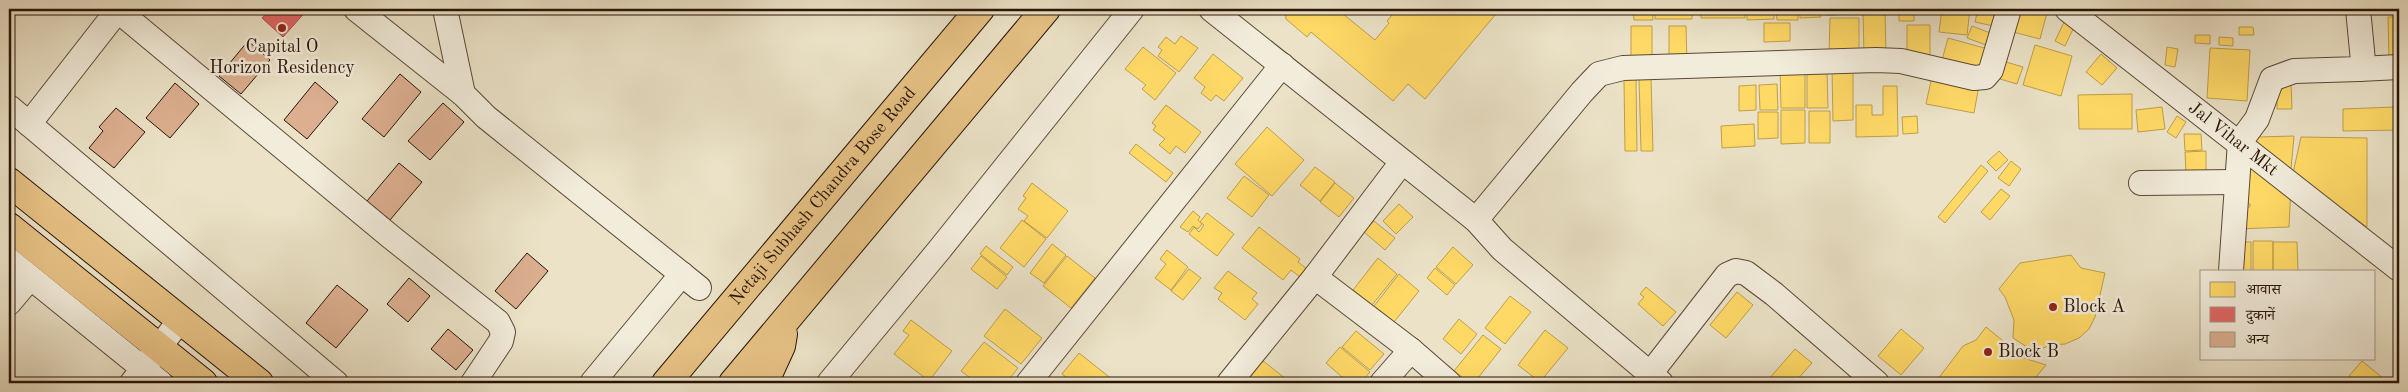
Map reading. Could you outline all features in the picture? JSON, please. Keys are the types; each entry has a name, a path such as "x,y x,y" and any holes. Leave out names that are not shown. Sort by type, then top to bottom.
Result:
{"main road":[{"name":"Netaji Subhash Chandra Bose Road","path":"666,383 980,9"},
{"path":"733,383 1046,9"},
{"path":"9,182 259,383"},
{"path":"9,227 149,371 203,383"},
{"path":"764,383 781,346 785,320"}],"street":[{"path":"356,9 463,94 486,117 690,281 592,383"},
{"path":"446,9 463,94"},
{"path":"829,383 940,249 1132,9"},
{"path":"1211,9 1476,220 1502,249 1655,378 1727,275 1736,271 1746,273 1774,294 1877,383"},
{"path":"1476,220 1599,74 1623,68 1876,60 1901,61 1974,78 1985,76 1991,70 2009,9"},
{"name":"Jal Vihar Mkt","path":"2067,9 2240,142 2399,269"},
{"path":"2358,9 2363,61 2359,68"},
{"path":"29,124 116,10 391,237 498,322 503,332 501,341 474,383"},
{"path":"1028,383 1282,65"},
{"path":"2231,270 2240,142 2257,118 2272,79 2294,71 2399,67"},
{"path":"9,107 336,383"},
{"path":"1229,383 1315,277 1402,162"},
{"path":"2141,183 2236,182"},
{"path":"9,260 149,371 180,320"},
{"path":"1315,277 1411,350 1449,383"},
{"path":"9,303 30,278"},
{"path":"1382,383 1411,350"}],"building: आवास":[{"path":"1285,9 1337,9 1375,40 1389,23 1387,21 1397,9 1500,9 1425,99 1408,84 1393,101 1311,32 1307,37 1286,19"},
{"path":"1633,9 1652,9 1653,20 1634,20"},
{"path":"1655,9 1692,9 1692,19 1655,19"},
{"path":"1701,9 1745,9 1745,18 1701,18"},
{"path":"1747,9 1774,9 1774,19 1747,20"},
{"path":"1776,9 1798,9 1798,20 1777,20"},
{"path":"1800,9 1821,9 1821,17 1800,18"},
{"path":"1824,9 1836,9 1836,15 1825,15"},
{"path":"1838,9 1846,9 1846,13 1838,13"},
{"path":"1899,9 1940,10 1914,11 1914,21 1899,21"},
{"path":"1942,9 1970,9 1967,35 1939,32"},
{"path":"1978,9 2002,9 1998,27 1975,22"},
{"path":"2015,9 2048,9 2040,39 2009,31"},
{"path":"1863,11 1885,11 1886,56 1864,56"},
{"path":"2388,17 2399,17 2399,58 2389,58"},
{"path":"1830,18 1859,18 1859,55 1829,54"},
{"path":"2064,22 2074,27 2065,46 2055,41"},
{"path":"1764,23 1790,23 1790,41 1764,42"},
{"path":"1907,25 1930,25 1930,57 1907,58"},
{"path":"1631,26 1652,26 1652,62 1631,62"},
{"path":"1669,26 1686,26 1687,64 1669,64"},
{"path":"1972,26 1993,34 1989,46 1967,38"},
{"path":"2239,27 2253,27 2254,35 2239,35"},
{"path":"2195,35 2210,35 2210,44 2195,43"},
{"path":"1181,36 1198,48 1179,72 1158,56 1162,50 1158,47 1166,37 1175,44"},
{"path":"2219,37 2233,38 2233,46 2219,45"},
{"path":"1948,38 1988,49 1980,75 1941,64"},
{"path":"2035,45 2072,56 2061,96 2023,85"},
{"path":"1143,47 1176,73 1155,100 1142,89 1146,85 1125,69"},
{"path":"2167,47 2178,49 2175,67 2165,65"},
{"path":"2210,48 2250,50 2247,101 2207,98"},
{"path":"1213,54 1243,78 1224,101 1216,95 1211,101 1201,93 1205,87 1194,78"},
{"path":"2101,54 2117,68 2102,85 2086,72"},
{"path":"2006,62 2023,67 2017,84 2000,79"},
{"path":"1853,67 1853,120 1833,121 1832,68"},
{"path":"1780,69 1805,69 1805,108 1781,108"},
{"path":"1807,70 1827,70 1828,108 1807,108"},
{"path":"1932,76 1979,85 1974,113 1926,104"},
{"path":"1639,78 1651,78 1653,151 1641,151"},
{"path":"1636,79 1637,151 1625,151 1624,80"},
{"path":"2277,82 2291,82 2292,109 2277,109"},
{"path":"1777,84 1778,110 1760,110 1759,85"},
{"path":"1756,85 1756,110 1739,111 1739,86"},
{"path":"2394,85 2399,85 2399,130 2343,131 2343,109 2395,107"},
{"path":"1883,86 1897,86 1898,136 1856,137 1856,105 1872,105 1872,115 1883,115"},
{"path":"2132,94 2132,129 2079,129 2078,95"},
{"path":"1166,105 1201,132 1185,153 1176,146 1170,154 1159,145 1165,139 1153,130 1156,126 1152,123"},
{"path":"2162,107 2165,129 2138,132 2136,110"},
{"path":"1781,110 1805,110 1805,143 1781,144"},
{"path":"1809,111 1830,111 1830,143 1809,143"},
{"path":"1758,112 1778,112 1778,138 1758,139"},
{"path":"1917,116 1918,133 1903,134 1902,117"},
{"path":"2177,116 2186,122 2176,138 2167,132"},
{"path":"1754,124 1755,146 1722,148 1721,126"},
{"path":"1267,127 1304,160 1272,196 1235,164"},
{"path":"2184,134 2201,134 2202,150 2185,151"},
{"path":"2294,136 2291,169 2254,143 2258,137"},
{"path":"2301,137 2367,138 2367,227 2293,173"},
{"path":"1136,144 1173,173 1166,182 1129,153"},
{"path":"1999,151 2008,160 1996,171 1987,162"},
{"path":"2206,151 2206,174 2186,175 2185,152"},
{"path":"2011,161 2021,169 2009,186 1998,178"},
{"path":"2242,162 2291,186 2289,227 2237,229 2238,207 2250,207"},
{"path":"1981,165 1988,171 1945,223 1938,217"},
{"path":"1315,167 1335,182 1320,201 1300,185"},
{"path":"1244,176 1269,195 1252,217 1227,198"},
{"path":"1032,183 1068,211 1047,238 1024,221 1028,216 1018,209 1026,198 1023,196"},
{"path":"1335,183 1354,198 1339,217 1320,202"},
{"path":"2001,189 2010,196 1990,220 1981,212"},
{"path":"1399,204 1413,217 1396,234 1383,221"},
{"path":"1193,211 1200,217 1198,220 1202,224 1198,229 1193,226 1188,232 1180,227"},
{"path":"1207,213 1234,234 1217,256 1189,234 1194,227 1199,232 1204,225 1200,222"},
{"path":"1022,220 1046,239 1024,267 1000,248"},
{"path":"1374,221 1395,238 1385,250 1364,232"},
{"path":"1259,227 1300,259 1298,262 1312,273 1305,281 1291,270 1283,280 1242,248"},
{"path":"2253,241 2273,241 2273,270 2253,270"},
{"path":"2238,242 2251,242 2251,270 2239,270"},
{"path":"2273,242 2297,242 2298,270 2273,270"},
{"path":"1052,244 1066,255 1044,283 1030,273"},
{"path":"986,246 1013,267 1007,275 980,254"},
{"path":"1453,247 1473,265 1456,284 1436,267"},
{"path":"1167,250 1188,267 1171,290 1155,278 1166,264 1160,259"},
{"name":"Block A","path":"2071,255 2081,268 2105,273 2095,317 2089,329 2079,338 2065,344 2050,345 2035,352 2013,338 2014,320 2005,297 1999,289 2020,263"},
{"path":"981,256 1007,277 997,289 971,269"},
{"path":"1067,256 1095,278 1071,308 1043,286"},
{"path":"1378,258 1397,274 1372,305 1353,290"},
{"path":"1435,268 1455,285 1447,295 1427,278"},
{"path":"1189,269 1201,278 1183,300 1171,291"},
{"path":"1228,271 1257,293 1252,299 1258,304 1245,320 1218,299 1222,293 1214,288"},
{"path":"1399,274 1419,291 1394,322 1374,306"},
{"path":"1646,287 1676,312 1663,326 1638,304 1644,297 1640,294"},
{"path":"1737,292 1753,305 1726,338 1710,325"},
{"path":"1510,296 1531,312 1505,344 1485,328"},
{"path":"1005,309 1042,338 1021,364 984,336"},
{"path":"1459,319 1477,334 1461,354 1443,339"},
{"path":"911,320 952,351 929,381 894,354 909,335 903,331"},
{"name":"Block B","path":"1986,327 2024,358 2046,365 2031,383 1935,383 1963,346 1976,340"},
{"path":"1901,329 1924,348 1901,375 1878,356"},
{"path":"1545,330 1568,348 1540,382 1518,365"},
{"path":"1356,331 1384,354 1370,370 1342,347"},
{"path":"1483,335 1501,349 1474,383 1470,383 1454,371"},
{"path":"984,342 1018,368 1006,383 988,383 985,381 984,383 977,383 961,371"},
{"path":"1340,347 1370,372 1360,383 1349,383 1326,363"},
{"path":"1795,349 1812,363 1794,383 1770,383 1767,381"},
{"path":"1079,353 1113,380 1110,383 1074,383 1062,374"},
{"path":"1262,360 1291,383 1256,383 1248,377"},
{"path":"2362,361 2389,383 2358,383 2349,376"},
{"path":"1061,377 1069,383 1057,383"}],"building: दुकानें":[{"name":"Capital O Horizon Residency","path":"270,9 308,9 283,37 262,18"}],"building: अन्य":[{"path":"248,41 270,60 241,94 219,76"},
{"path":"400,74 421,92 384,137 362,119"},
{"path":"315,82 338,102 307,139 284,120"},
{"path":"175,83 199,104 170,138 146,118"},
{"path":"443,103 464,122 430,160 408,141"},
{"path":"116,108 145,132 114,168 89,148 103,131 99,127"},
{"path":"399,163 422,182 390,220 367,201"},
{"path":"527,253 548,271 516,309 495,291"},
{"path":"409,278 430,296 408,322 387,304"},
{"path":"337,285 368,310 336,348 306,323"},
{"path":"448,329 473,350 456,370 431,349"}],"place":[{"name":"Capital O Horizon Residency","path":"282,28"},
{"name":"Block A","path":"2053,307"},
{"name":"Block B","path":"1988,352"}]}
